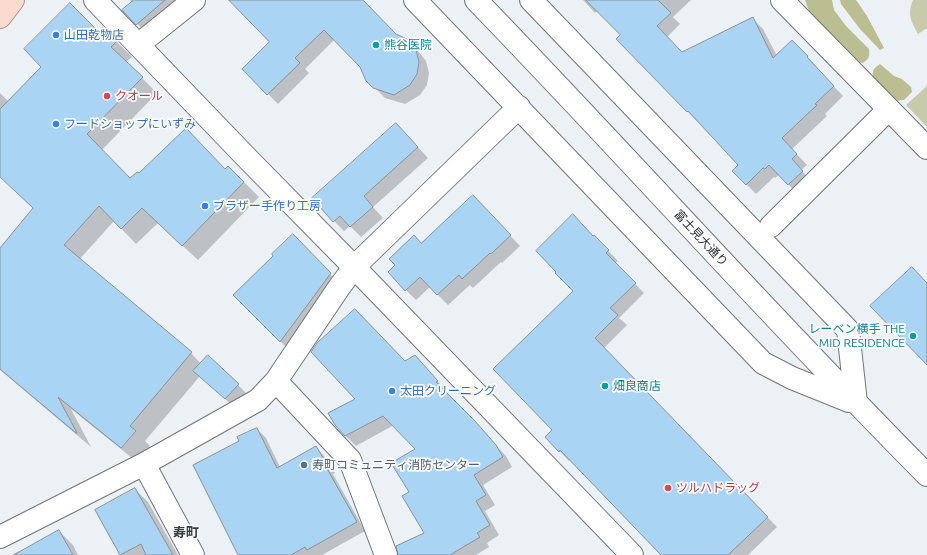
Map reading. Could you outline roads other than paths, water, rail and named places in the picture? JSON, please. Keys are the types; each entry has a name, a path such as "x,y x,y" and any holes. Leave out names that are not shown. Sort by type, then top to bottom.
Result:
{"main road":[{"path":"0,17 14,0"}],"street":[{"path":"95,0 632,555"},
{"path":"138,45 194,0"},
{"path":"415,0 763,363 792,378 856,403 848,330 531,0"},
{"name":"富士見大通り","path":"476,0 548,74 856,403 927,475"},
{"path":"782,0 927,148"},
{"path":"0,537 144,464 258,400 276,381 354,267 519,107"},
{"path":"771,226 889,109"},
{"path":"276,381 350,460 386,555"},
{"path":"144,464 193,555"}],"place":[{"name":"山田乾物店","path":"56,35"},
{"name":"熊谷医院","path":"376,45"},
{"name":"クオール","path":"107,96"},
{"name":"フードショップにいずみ","path":"56,124"},
{"name":"ブラザー手作り工房","path":"205,206"},
{"name":"レーベン横手 THE MID RESIDENCE","path":"913,336"},
{"name":"畑良商店","path":"605,386"},
{"name":"太田クリーニング","path":"392,391"},
{"name":"寿町コミュニティ消防センター","path":"304,465"},
{"name":"ツルハドラッグ","path":"668,488"}],"district":[{"name":"寿町","path":"186,533"}]}
